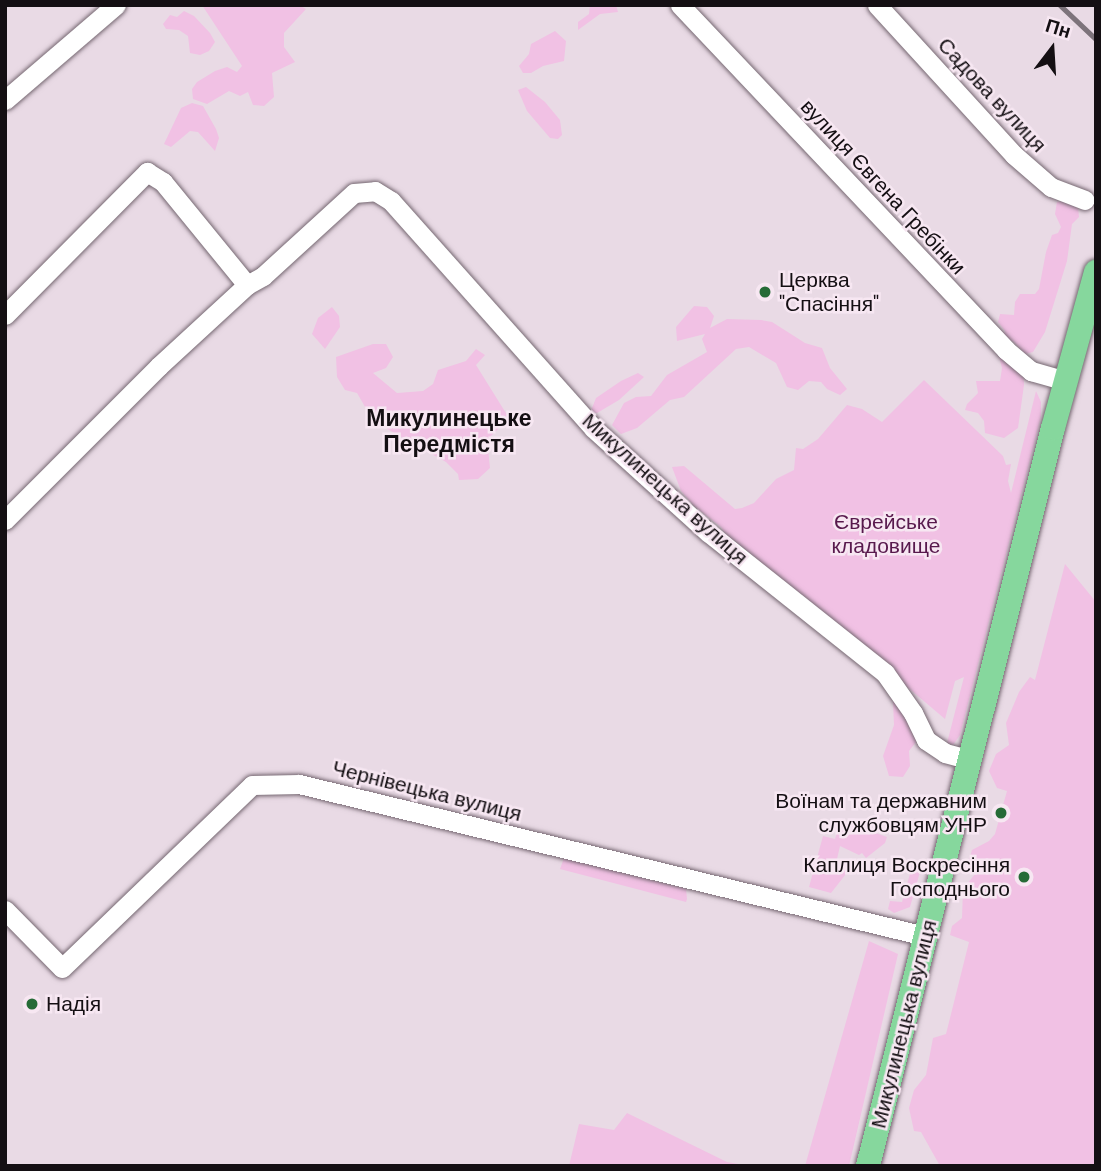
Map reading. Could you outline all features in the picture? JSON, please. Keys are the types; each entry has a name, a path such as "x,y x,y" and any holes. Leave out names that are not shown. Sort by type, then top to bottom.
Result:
{"main road":[{"name":"Микулинецька вулиця","path":"868,1166 1066,381 1096,272"}],"street":[{"path":"5,100 116,5"},
{"name":"вулиця Євгена Гребінки","path":"680,5 1006,350 1031,371 1066,381"},
{"name":"Садова вулиця","path":"877,5 1014,155 1051,187 1085,200"},
{"path":"5,315 147,172 163,182 247,285 159,366 5,520"},
{"name":"Микулинецька вулиця","path":"247,285 262,276 354,193 374,191 391,201 593,428 709,533 885,673 905,698 926,740 945,753 971,760"},
{"name":"Чернівецька вулиця","path":"5,910 62,968 252,785 299,783 925,936"}],"green space":[{"path":"202,5 299,5 306,9 284,33 284,47 295,62 272,73 274,97 264,106 253,105 248,92 240,96 229,91 207,104 193,99 192,89 197,82 215,71 227,67 237,72 242,66"},
{"path":"590,5 616,5 618,12 600,14 578,30 578,22 589,14"},
{"path":"184,11 194,16 210,33 215,42 209,51 200,55 190,53 188,36 179,30 166,29 163,24 170,15 177,17"},
{"path":"555,31 566,41 564,61 543,66 531,73 523,73 519,66 529,54 531,44"},
{"path":"526,87 545,102 560,120 562,135 558,139 550,138 527,111 518,90"},
{"path":"192,103 203,106 216,129 219,138 215,151 198,132 190,131 171,147 164,144 181,108"},
{"path":"1063,201 1078,208 1079,217 1072,224 1067,261 1045,332 1033,352 1025,354 1013,341 1005,340 1005,331 998,322 1000,314 1014,315 1015,302 1020,294 1035,294 1039,289 1052,235 1058,233 1061,227 1055,214 1057,202"},
{"path":"694,306 707,307 714,316 710,328 727,319 761,320 772,322 805,343 822,348 830,368 847,389 840,395 827,389 821,382 809,381 798,390 787,387 776,363 749,347 736,349 684,397 670,400 637,428 621,434 612,425 624,403 636,397 651,396 667,375 707,352 702,339 705,334 677,341 676,327"},
{"path":"332,307 339,316 340,327 325,349 312,334 318,318"},
{"path":"373,344 386,344 393,357 386,368 373,373 397,393 423,391 433,384 438,370 466,361 476,349 485,355 476,365 509,418 487,440 490,468 478,479 459,480 458,474 446,462 389,430 371,417 357,393 345,390 337,377 336,357"},
{"path":"997,349 1023,360 1024,385 1018,428 1004,438 985,433 984,421 978,413 965,410 978,393 976,381 1000,381 1002,368"},
{"path":"638,373 644,377 619,400 597,413 590,413 596,398"},
{"name":"Єврейське кладовище","path":"924,380 1003,456 1006,465 1011,464 1008,481 1011,493 1036,391 1041,402 1041,417 960,735 953,745 947,743 964,677 955,681 945,719 741,546 729,540 721,527 694,506 681,491 672,467 684,466 735,509 742,508 754,503 776,479 794,470 796,448 803,449 818,439 847,405 862,409 882,422"},
{"path":"1065,564 1096,602 1096,1166 940,1166 921,1132 914,1131 909,1108 914,1090 926,1075 933,1038 946,1034 969,942 950,935 952,926 962,918 963,889 979,869 969,860 972,850 989,841 995,834 1007,791 997,788 989,771 996,754 1009,745 1006,723 1019,692 1030,677 1035,680"},
{"path":"901,694 916,742 909,751 910,766 903,777 889,776 883,756 894,725 893,702"},
{"path":"852,825 887,837 885,843 866,858 862,853 859,855 840,846 837,859 853,865 831,893 809,887 823,836 835,839 838,829"},
{"path":"564,858 686,889 686,902 560,869"},
{"path":"913,863 922,865 910,907 894,913 888,909 890,901 902,902"},
{"path":"869,941 898,954 849,1166 805,1166"},
{"path":"627,1113 727,1162 749,1166 569,1166 579,1124 614,1130"}],"railway":[{"path":"1060,5 1096,39"}],"place":[{"name":"Церква \"Спасіння\"","path":"765,292"},
{"name":"Воїнам та державним службовцям УНР","path":"1001,813"},
{"name":"Каплиця Воскресіння Господнього","path":"1024,877"},
{"name":"Надія","path":"32,1004"}],"district":[{"name":"Микулинецьке Передмістя","path":"449,431"}]}
